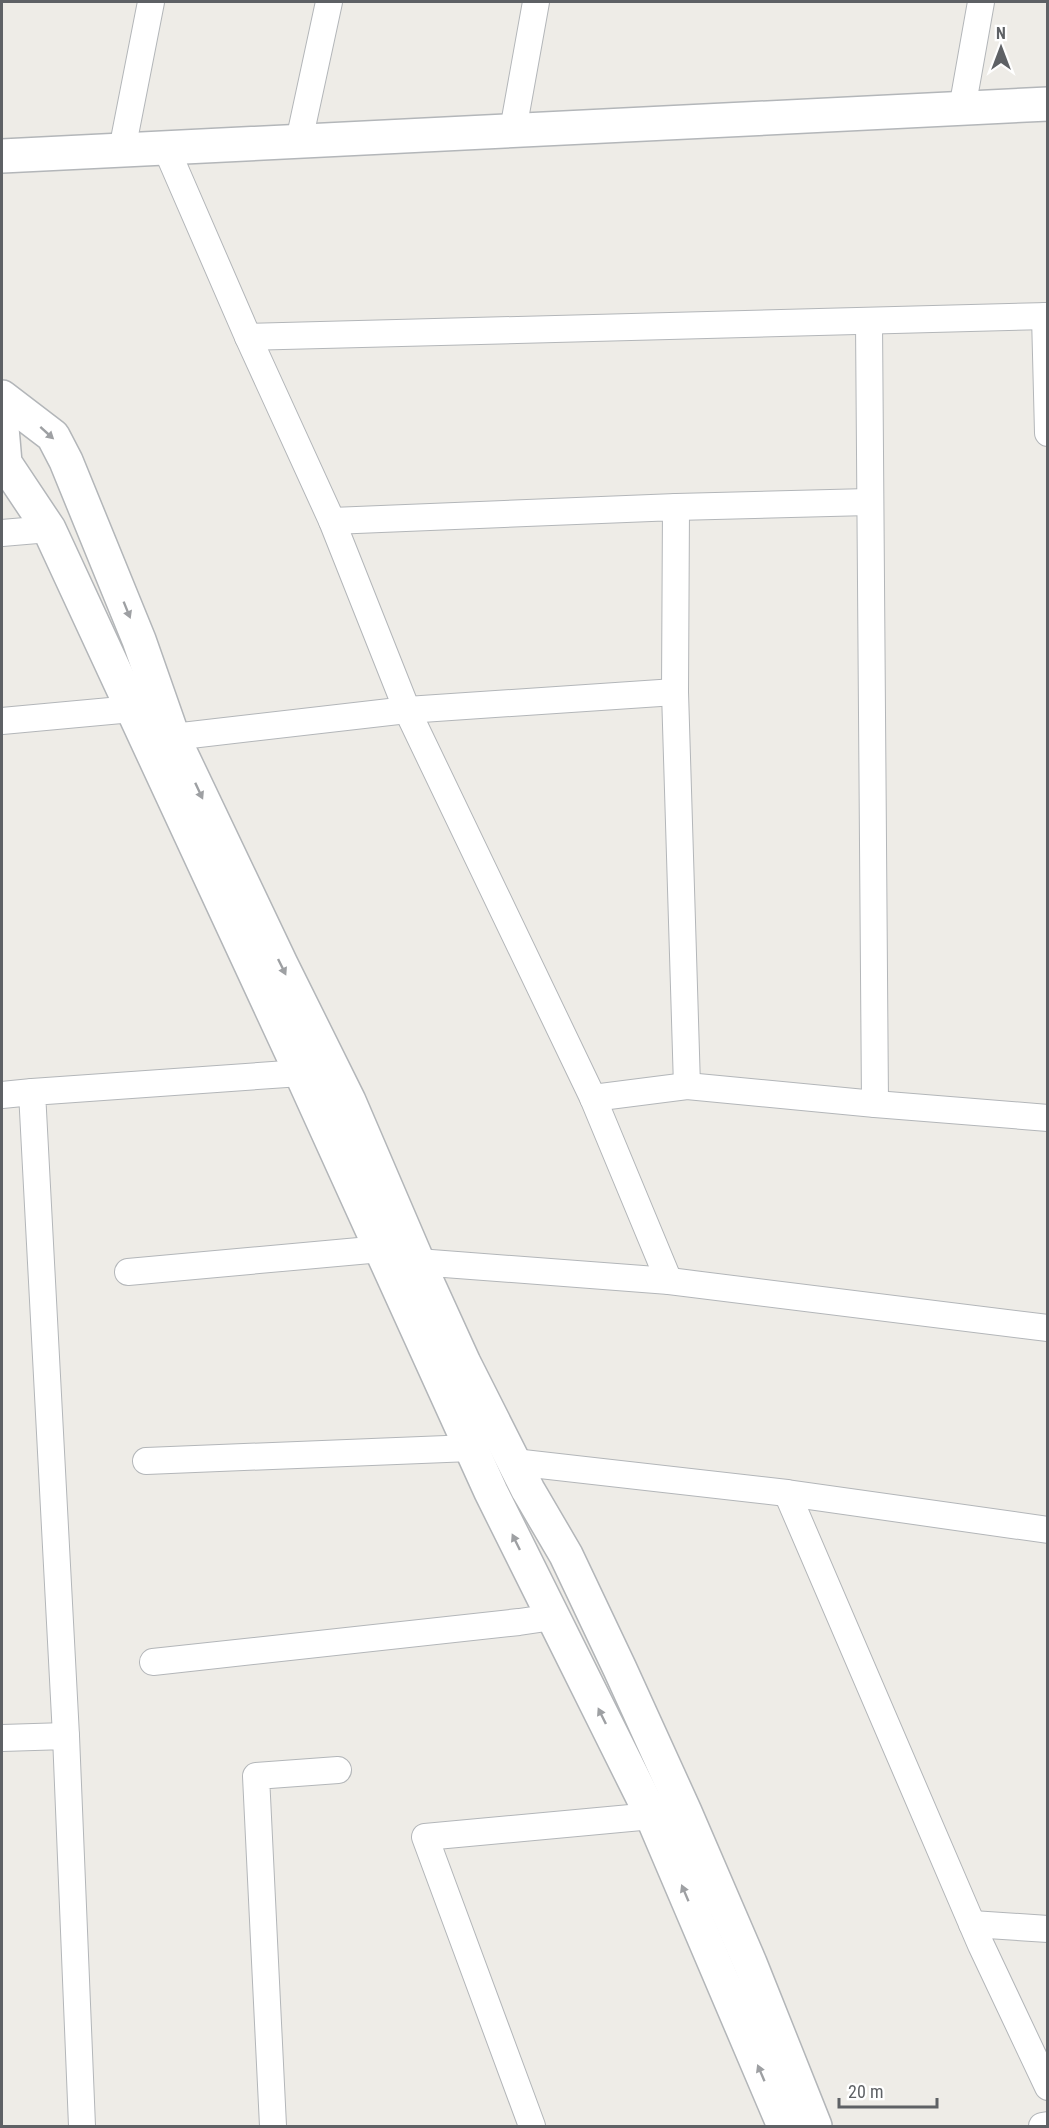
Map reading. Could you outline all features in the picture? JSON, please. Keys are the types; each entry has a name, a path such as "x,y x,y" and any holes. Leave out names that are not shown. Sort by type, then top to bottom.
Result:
{"street":[{"path":"123,150 151,2"},
{"path":"299,141 329,2"},
{"path":"513,130 536,2"},
{"path":"962,109 981,2"},
{"path":"2,156 1047,104"},
{"path":"166,148 248,338 332,521 407,710 593,1098 669,1281"},
{"path":"248,338 1046,316 1047,433"},
{"path":"869,322 875,1104"},
{"path":"2,397 53,436 66,461 139,640 146,706"},
{"path":"2,428 5,463 49,529 146,706 301,1074 418,1262 464,1363 528,1490 571,1565 671,1782 750,1963 815,2127"},
{"path":"332,521 676,507 869,502"},
{"path":"676,507 675,692 687,1086"},
{"path":"2,533 49,529 89,517"},
{"path":"160,739 407,710 675,692"},
{"path":"2,721 146,706"},
{"path":"160,739 276,953 349,1101 381,1249 471,1448 652,1816 784,2127"},
{"path":"2,1095 301,1074"},
{"path":"593,1098 687,1086 1047,1118"},
{"path":"32,1092 66,1736 82,2127"},
{"path":"128,1272 381,1249"},
{"path":"418,1262 669,1281 1047,1328"},
{"path":"146,1461 471,1448"},
{"path":"514,1462 787,1493 1047,1530"},
{"path":"787,1493 972,1924 1047,2087"},
{"path":"153,1662 553,1617"},
{"path":"2,1738 66,1736"},
{"path":"273,2127 256,1776 338,1770"},
{"path":"532,2127 425,1837 652,1816"},
{"path":"972,1924 1047,1929"},
{"path":"1042,2127 1047,2124"}]}
